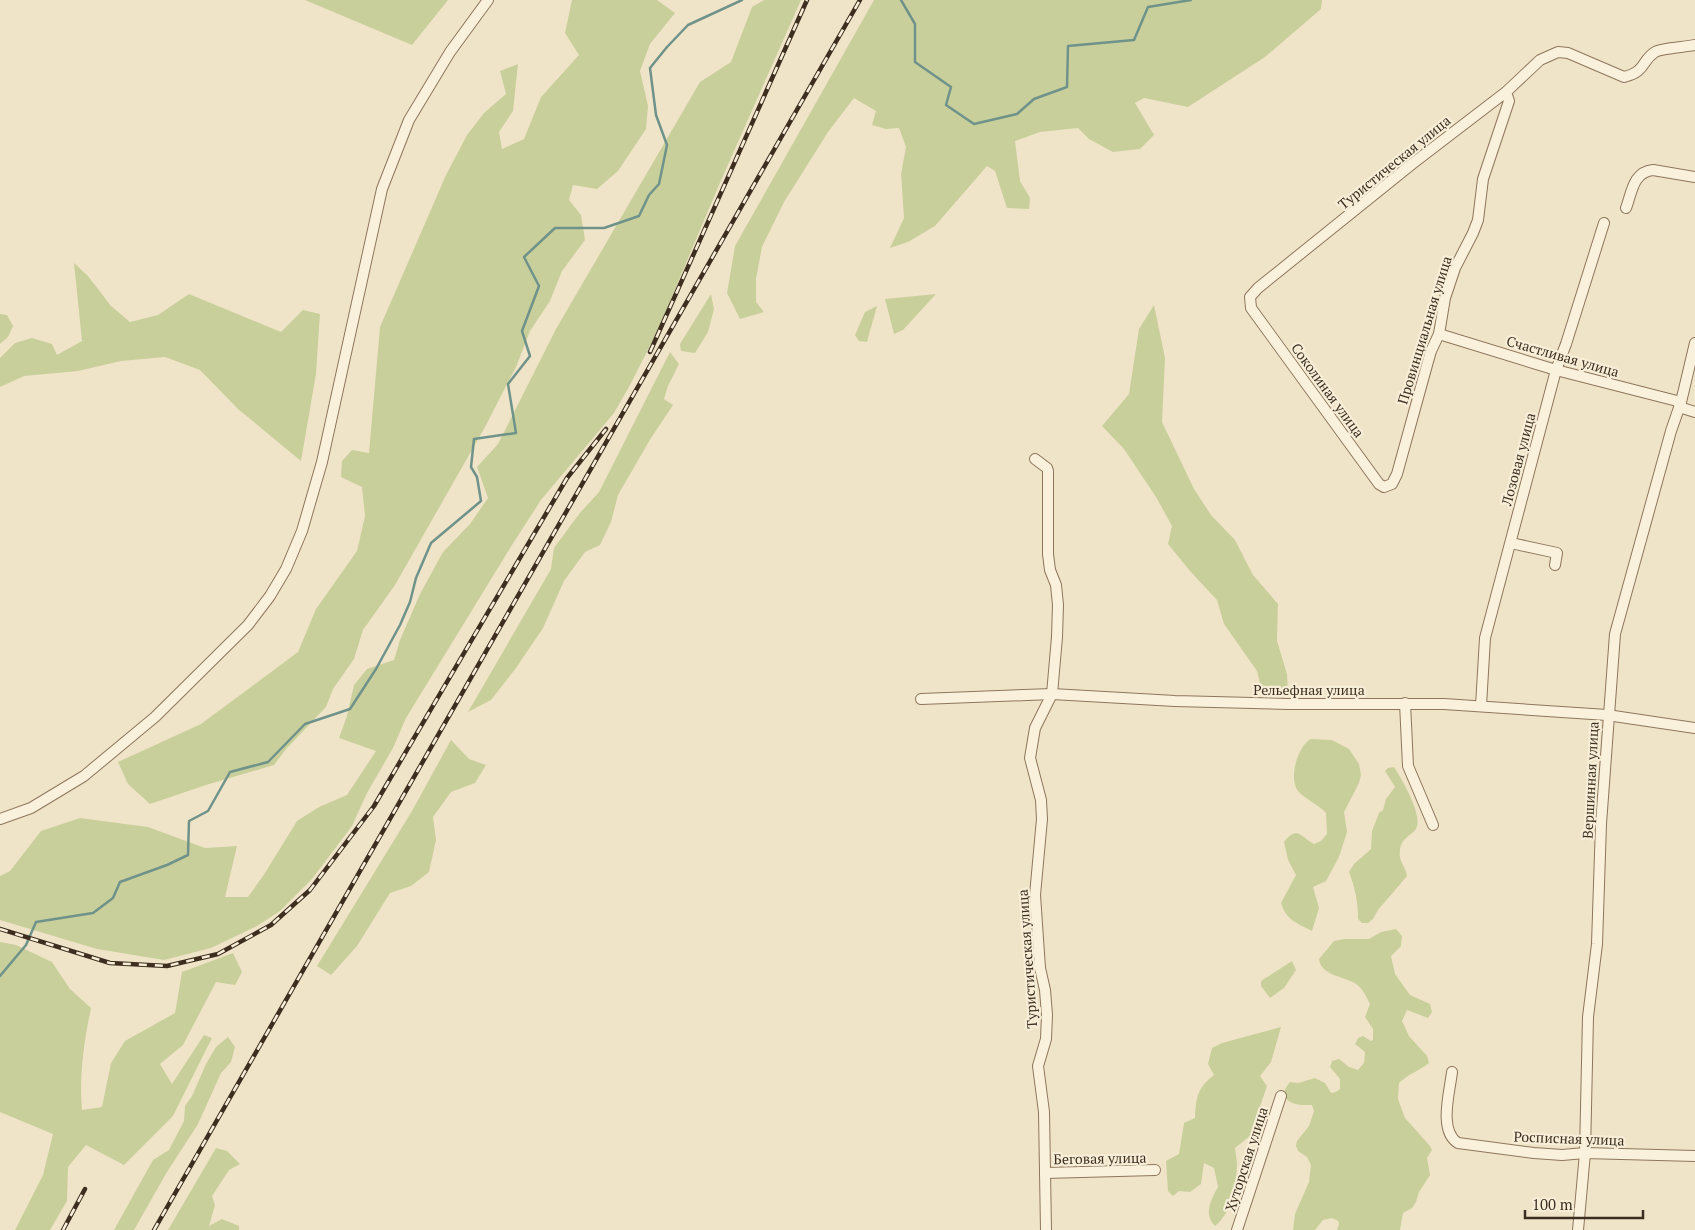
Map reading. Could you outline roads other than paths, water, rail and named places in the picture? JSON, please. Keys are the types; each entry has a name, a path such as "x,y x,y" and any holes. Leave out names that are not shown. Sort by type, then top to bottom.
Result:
{"street":[{"path":"0,819 31,808 84,776 155,717 248,625 270,596 286,569 302,531 322,462 382,189 409,120 450,52 488,0"},
{"name":"Туристическая улица","path":"1251,308 1250,297 1258,288 1412,164 1506,92 1540,60 1558,52 1568,53 1624,77 1639,71 1653,53 1695,45"},
{"name":"Провинциальная улица","path":"1384,487 1392,484 1397,474 1427,365 1440,334 1445,298 1450,280 1478,220 1483,179 1509,101 1506,92"},
{"path":"1626,208 1636,179 1647,170 1695,177"},
{"name":"Лозовая улица","path":"1481,706 1485,638 1556,370 1604,223"},
{"name":"Соколиная улица","path":"1251,308 1379,484 1384,487"},
{"name":"Счастливая улица","path":"1440,334 1556,370 1680,405 1695,412"},
{"name":"Вершинная улица","path":"1578,1230 1585,1153 1588,1017 1597,944 1600,824 1607,715 1617,624 1680,405 1695,343"},
{"name":"Туристическая улица","path":"1035,460 1047,468 1048,471 1048,554 1050,570 1056,584 1058,605 1052,694 1035,728 1030,758 1041,800 1042,819 1035,895 1040,968 1045,990 1047,1015 1046,1039 1038,1066 1044,1112 1046,1230"},
{"path":"1511,543 1557,553 1555,565"},
{"name":"Рельефная улица","path":"921,699 1052,694 1175,701 1481,706 1607,715 1695,728"},
{"path":"1405,704 1408,766 1433,825"},
{"name":"Росписная улица","path":"1452,1072 1446,1125 1452,1139 1458,1143 1520,1152 1562,1155 1585,1153 1695,1156"},
{"name":"Хуторская улица","path":"1237,1230 1281,1096"},
{"name":"Беговая улица","path":"1045,1173 1155,1170"}],"waterway":[{"path":"0,976 26,945 36,922 93,913 113,898 120,882 167,865 188,855 189,821 208,811 230,772 268,762 305,724 350,709 376,669 400,625 410,602 416,578 431,543 481,501 477,477 471,467 474,439 516,433 508,384 530,356 522,331 539,286 524,257 555,228 604,228 639,216 649,195 659,184 667,145 656,115 650,68 688,25 742,0"},
{"path":"901,0 915,24 915,62 951,87 946,105 974,124 1017,114 1034,99 1067,87 1068,46 1134,40 1148,7 1191,0"}],"railway":[{"path":"650,352 807,0"},
{"path":"154,1230 860,0"},
{"path":"0,929 110,963 167,966 218,954 271,925 310,890 374,806 567,478 606,429"},
{"path":"63,1230 85,1189"}]}
